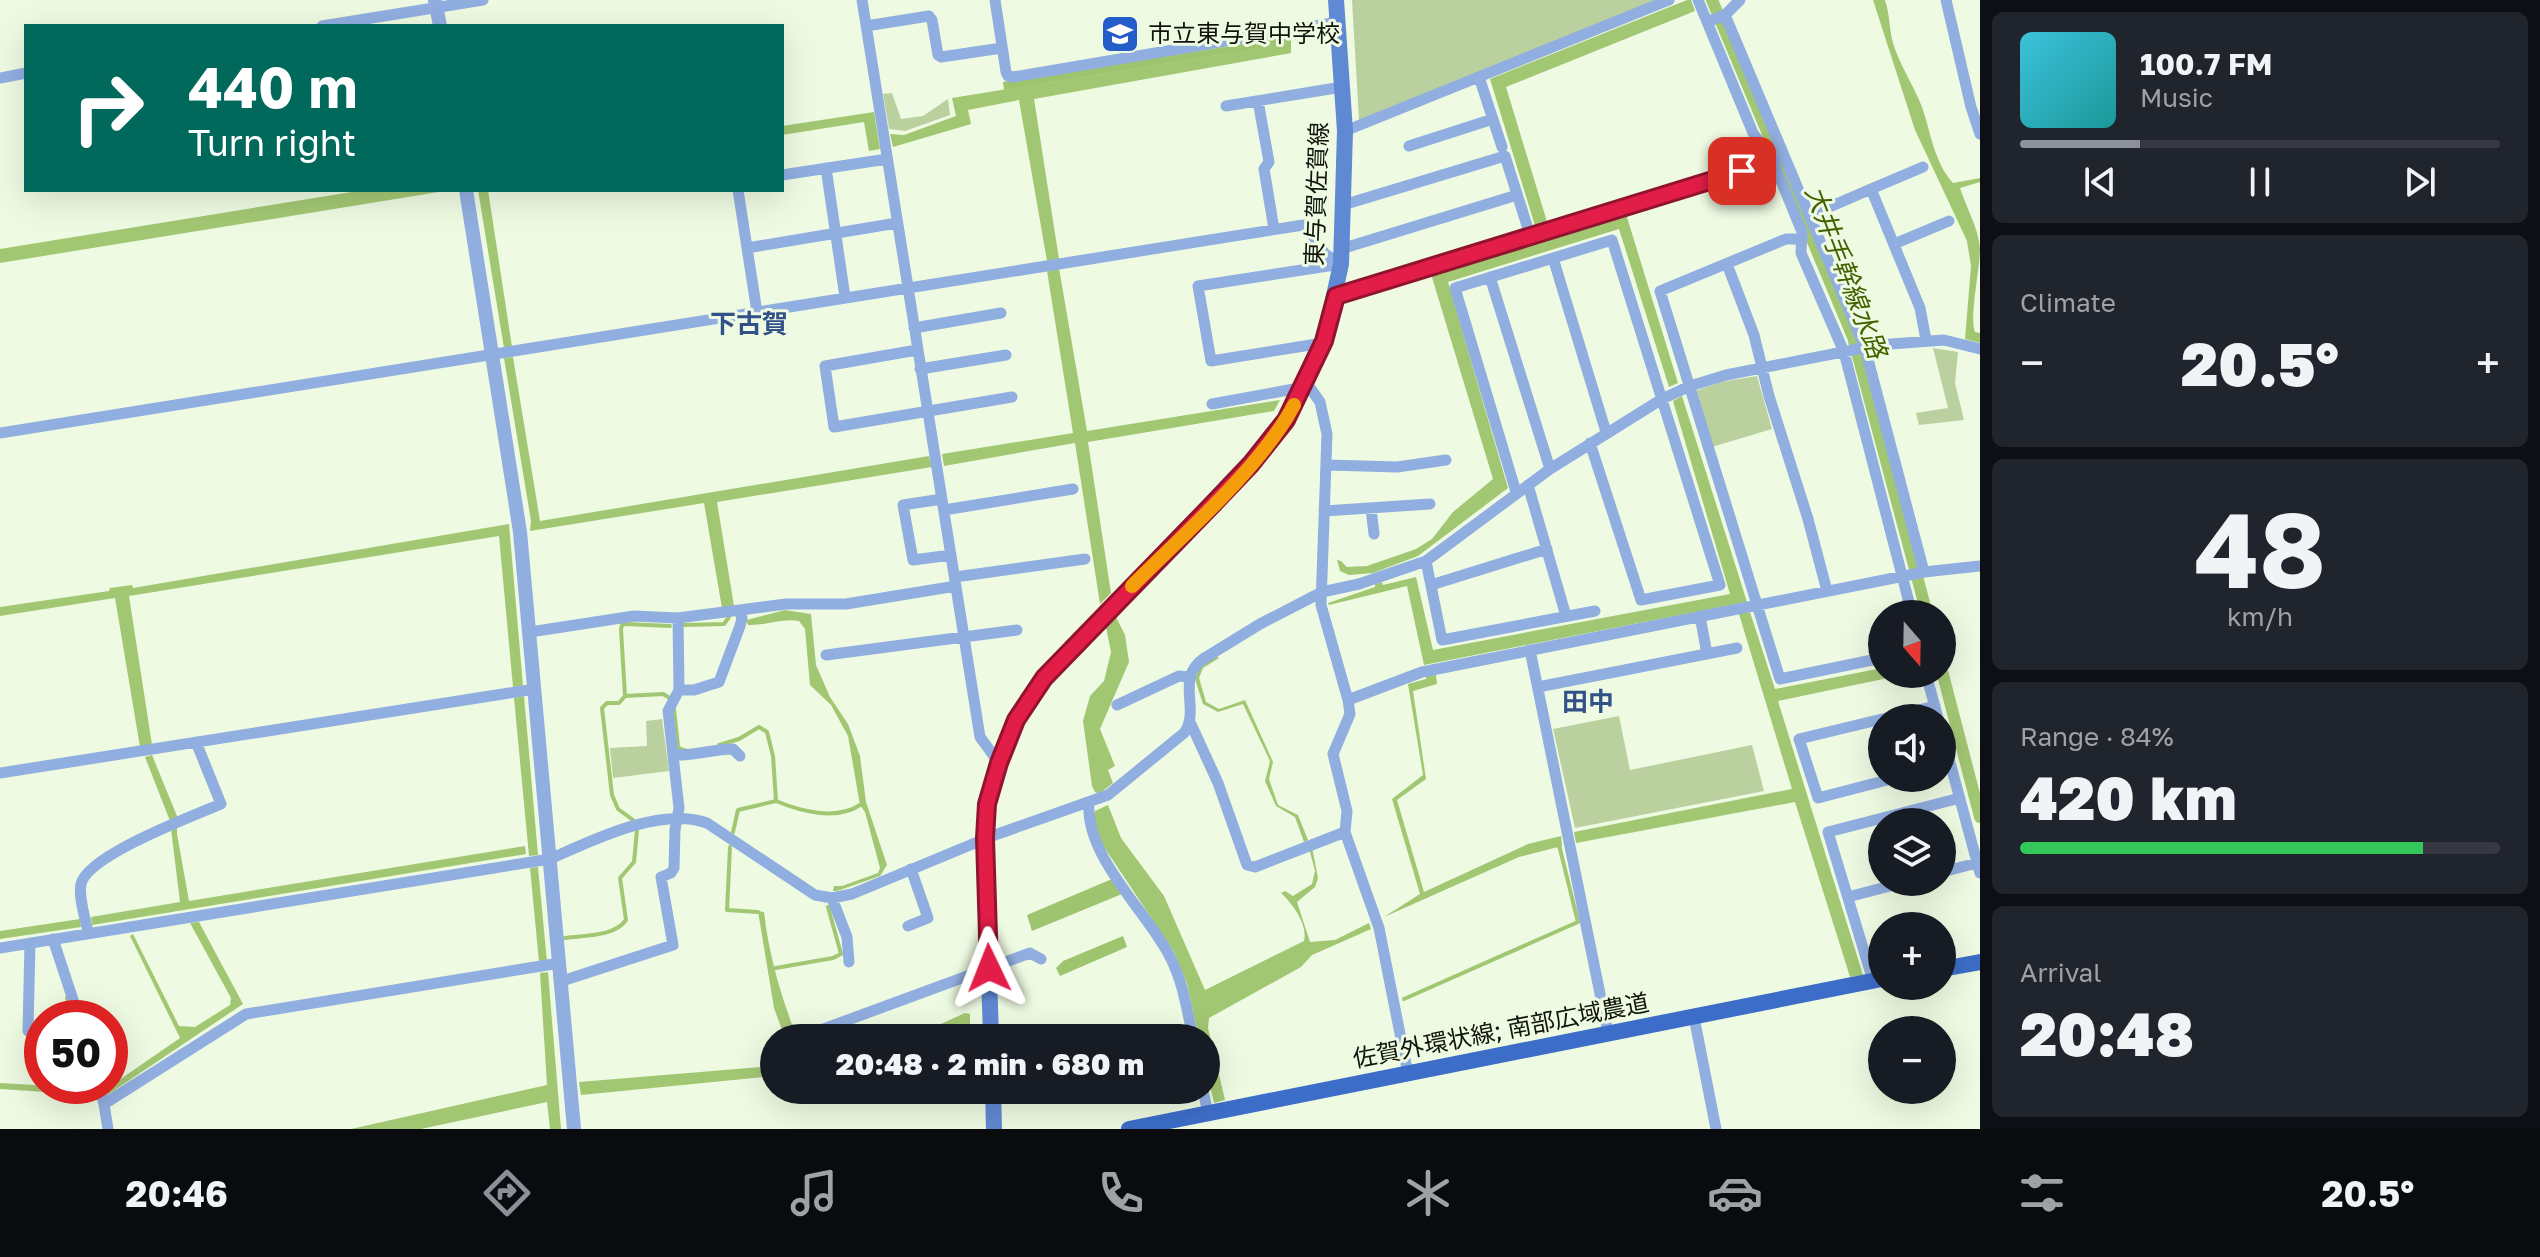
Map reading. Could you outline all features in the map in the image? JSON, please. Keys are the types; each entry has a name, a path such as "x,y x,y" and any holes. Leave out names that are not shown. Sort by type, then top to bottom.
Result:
{"main road":[{"name":"東与賀佐賀線","path":"991,1024 985,838 987,804 1016,720 1044,678 1251,464 1286,420 1323,343 1336,296 1343,205 1345,131 1336,0"},
{"path":"1956,966 1980,962"},
{"name":"佐賀外環状線; 南部広域農道","path":"1129,1129 1868,982"},
{"path":"993,1104 994,1129"}],"street":[{"path":"332,24 436,4 483,0"},
{"path":"862,0 980,737 999,763"},
{"path":"995,0 1006,72 1013,77 1338,22"},
{"path":"1345,131 1669,0"},
{"path":"1698,0 1716,19 1786,157 1865,348 1924,572"},
{"path":"1716,19 1740,0"},
{"path":"1946,0 1980,134"},
{"path":"436,4 440,24"},
{"path":"866,26 929,16 941,57 1002,48"},
{"path":"1716,19 1753,133 1773,161 1802,232 1801,253 1848,351 1910,600"},
{"path":"0,78 24,73"},
{"path":"1479,77 1502,147"},
{"path":"1226,106 1342,87"},
{"path":"1258,101 1269,162 1264,169 1274,229"},
{"path":"1409,146 1493,119"},
{"path":"1343,205 1505,156 1530,235"},
{"path":"1336,296 1786,157"},
{"path":"784,175 887,159"},
{"path":"1811,215 1923,167"},
{"path":"826,168 845,297"},
{"path":"1871,189 1920,308 1926,340"},
{"path":"466,192 520,532 574,1129"},
{"path":"738,192 757,312"},
{"path":"1323,343 1211,361 1198,286 1341,256 1517,195"},
{"path":"1894,244 1949,221"},
{"path":"747,248 897,223"},
{"path":"0,433 1303,225 1325,254 1341,256"},
{"path":"1802,239 1786,239 1660,291 1780,679 1868,661"},
{"path":"1516,492 1455,288 1612,240 1720,585 1641,600 1590,443"},
{"path":"1553,258 1606,432"},
{"path":"1727,264 1754,335 1780,436 1808,519 1827,591"},
{"path":"1490,277 1550,469"},
{"path":"914,328 1001,313"},
{"path":"1345,832 1255,867 1247,865 1218,783 1191,724 1188,677 1195,665 1260,624 1322,592 1359,584 1426,561 1550,469 1606,432 1690,386 1848,351 1926,340 1944,340 1980,349"},
{"path":"917,350 825,366 834,427 1012,397"},
{"path":"920,369 1006,355"},
{"path":"1212,404 1304,386 1320,402 1327,434 1321,605 1350,714 1333,754 1347,811 1345,832 1379,928 1408,1074"},
{"path":"1327,465 1397,467 1446,460"},
{"path":"1528,485 1566,616"},
{"path":"951,555 913,560 903,505 943,505 1073,489"},
{"path":"1324,511 1430,504"},
{"path":"1371,509 1374,534"},
{"path":"1431,585 1547,549"},
{"path":"530,632 634,616 678,618 812,602 846,604 1085,559"},
{"path":"1426,561 1442,640 1595,611"},
{"path":"1348,700 1422,672 1924,572 1980,566"},
{"path":"679,690 694,690 719,682 740,626 742,618 739,610"},
{"path":"1700,616 1707,654"},
{"path":"562,981 673,945 661,877 671,873 674,868 679,808 668,711 679,690 678,618"},
{"path":"826,655 1017,630"},
{"path":"1538,687 1737,648"},
{"path":"1530,650 1608,1033"},
{"path":"1117,705 1179,676 1188,677"},
{"path":"0,773 535,689"},
{"path":"1868,722 1799,739 1818,798 1868,785"},
{"path":"0,948 550,859 635,826 676,817 694,818 707,823 815,895 832,898 852,894 985,838 1108,795 1191,724"},
{"path":"88,933 81,886 85,876 120,848 221,804 196,742"},
{"path":"674,755 693,756 719,749 733,749 740,756"},
{"path":"1956,789 1976,834 1979,868 1956,870"},
{"path":"1868,952 1828,832 1960,798"},
{"path":"1089,803 1088,813 1096,844 1122,888 1168,953 1182,984 1190,1024"},
{"path":"908,926 928,918 911,869"},
{"path":"1848,897 1868,892"},
{"path":"832,898 847,937 849,962"},
{"path":"53,939 73,1000"},
{"path":"29,1000 30,943"},
{"path":"837,1024 1030,953 1041,959"},
{"path":"128,1089 246,1014 560,963"},
{"path":"1694,1017 1716,1129"},
{"path":"104,1104 108,1129"},
{"path":"1206,1104 1208,1114"}],"shaded area":[{"path":"1352,0 1660,0 1359,120"},
{"path":"1691,0 1695,11 1506,87 1548,225 1536,229 1490,79"},
{"path":"1873,0 1885,0 1896,51 1922,107 1937,157 1947,175 1953,183 1980,178 1980,182 1960,188 1979,241 1973,325 1975,332 1980,333 1980,343 1965,339 1971,266 1967,241 1915,130"},
{"path":"1291,37 1291,53 1034,99 1059,259 1047,261 1019,100 968,110 971,124 893,147 890,134 904,135 956,116 952,98 1280,45 1280,38"},
{"path":"1280,38 1281,45 1004,90 1003,82"},
{"path":"892,93 901,119 923,116 948,99 950,115 905,131 889,129 883,94"},
{"path":"874,112 880,149 869,151 864,122 784,135 784,126"},
{"path":"352,192 439,192 0,263 0,249"},
{"path":"478,192 488,192 512,347 504,348"},
{"path":"1626,214 1678,383 1669,387 1619,229 1448,282 1508,488 1418,556 1373,573 1349,575 1340,571 1337,560 1347,567 1367,566 1416,549 1432,539 1453,512 1493,479 1431,274 1539,241 1539,238 1552,237"},
{"path":"1059,268 1087,431 1280,400 1274,411 1088,442 1111,593 1100,604 1075,443 944,466 942,454 1073,433 1047,271"},
{"path":"1933,348 1958,352 1955,383 1964,420 1919,425 1916,413 1948,408"},
{"path":"513,357 540,521 929,456 932,467 717,502 734,606 722,608 704,503 530,531 531,521 504,358"},
{"path":"1757,376 1772,429 1712,447 1695,391 1721,382"},
{"path":"1682,396 1747,602 1424,665 1407,586 1329,605 1375,587 1375,584 1416,577 1433,650 1730,594 1673,401"},
{"path":"509,524 523,686 513,687 499,536 129,596 152,745 140,747 115,598 0,616 0,607 109,591 110,588 132,585 133,588"},
{"path":"785,610 811,614 816,665 830,697 848,724 860,756 866,802 887,865 880,876 837,891 833,891 834,886 878,873 880,868 865,812 860,805 848,736 831,705 810,685 805,629 799,621 748,625 746,620"},
{"path":"1750,612 1775,689 1868,671 1868,682 1778,701 1863,975 1850,977 1795,802 1576,843 1574,832 1792,789 1739,614"},
{"path":"1116,617 1125,635 1129,662 1100,729 1115,766 1108,770 1113,783 1099,794 1092,786 1083,721 1090,696 1104,681 1111,652 1106,627"},
{"path":"1216,656 1219,658 1203,668 1199,678 1206,702 1219,709 1245,700 1273,762 1269,779 1278,805 1298,815 1308,840 1304,842 1295,817 1276,806 1265,781 1270,761 1243,704 1218,712 1203,704 1195,679 1201,665"},
{"path":"1436,675 1437,684 1413,691 1426,779 1397,800 1424,892 1528,844 1561,836 1562,846 1519,857 1384,917 1420,894 1392,799 1423,775 1408,684"},
{"path":"524,696 538,855 529,856 514,698"},
{"path":"1619,716 1630,770 1752,745 1764,791 1575,828 1553,729"},
{"path":"662,719 669,771 613,778 610,748 647,746 646,721"},
{"path":"152,755 177,816 177,834 189,901 525,846 526,854 92,925 91,917 180,902 170,821 145,757"},
{"path":"1108,805 1121,838 1164,896 1205,990 1304,941 1302,922 1281,893 1285,891 1293,896 1312,884 1315,871 1309,848 1312,847 1318,878 1315,887 1297,902 1310,942 1335,940 1369,923 1371,929 1312,955 1301,967 1209,1018 1208,1024 1196,1024 1187,984 1174,952 1100,841 1093,817 1095,811"},
{"path":"538,867 547,962 539,962 530,868"},
{"path":"1112,879 1122,894 1032,931 1027,915"},
{"path":"758,911 764,912 776,976 792,1024 780,1024 774,1008"},
{"path":"80,919 81,927 0,939 0,931"},
{"path":"199,922 243,1004 128,1081 128,1074 180,1038 130,936 133,934 179,1026 195,1027 230,1005 231,998 190,923"},
{"path":"1123,936 1127,947 1060,976 1056,968 1063,961"},
{"path":"548,972 561,1129 550,1129 547,1102 421,1129 351,1129 547,1085 540,973"},
{"path":"965,1013 970,1014 970,1024 941,1024"},
{"path":"760,1067 760,1077 581,1095 579,1082"},
{"path":"1220,1079 1225,1100 1220,1101"},
{"path":"0,1083 24,1084 24,1091 0,1089"}],"waterway":[{"name":"大井手幹線水路","path":"1712,0 1853,337 1923,600"},
{"path":"684,625 724,624 729,617"},
{"path":"668,697 663,694 625,696 621,629 626,624 670,626"},
{"name":"大井手幹線水路","path":"1946,688 1980,817"},
{"path":"625,696 619,703 607,703 602,708 612,795 618,809 633,820"},
{"path":"674,709 678,746 687,751"},
{"path":"719,745 739,739 759,727 767,732 773,756 776,801 818,813 840,813 860,805"},
{"path":"733,832 738,810 776,801"},
{"path":"565,938 614,930 626,920 620,878 634,862 637,830"},
{"path":"1404,999 1578,922 1559,845"},
{"path":"730,847 727,910 758,912"},
{"path":"770,969 841,954 828,907"}],"slow traffic":[{"path":"1132,586 1251,464 1294,405"}],"place":[{"name":"市立東与賀中学校","path":"1120,34"}],"district":[{"name":"下古賀","path":"749,324"},
{"name":"田中","path":"1588,702"}],"route":[{"path":"989,968 985,838 987,804 1016,720 1044,678 1251,464 1286,420 1324,341 1336,296 1742,171"}]}
